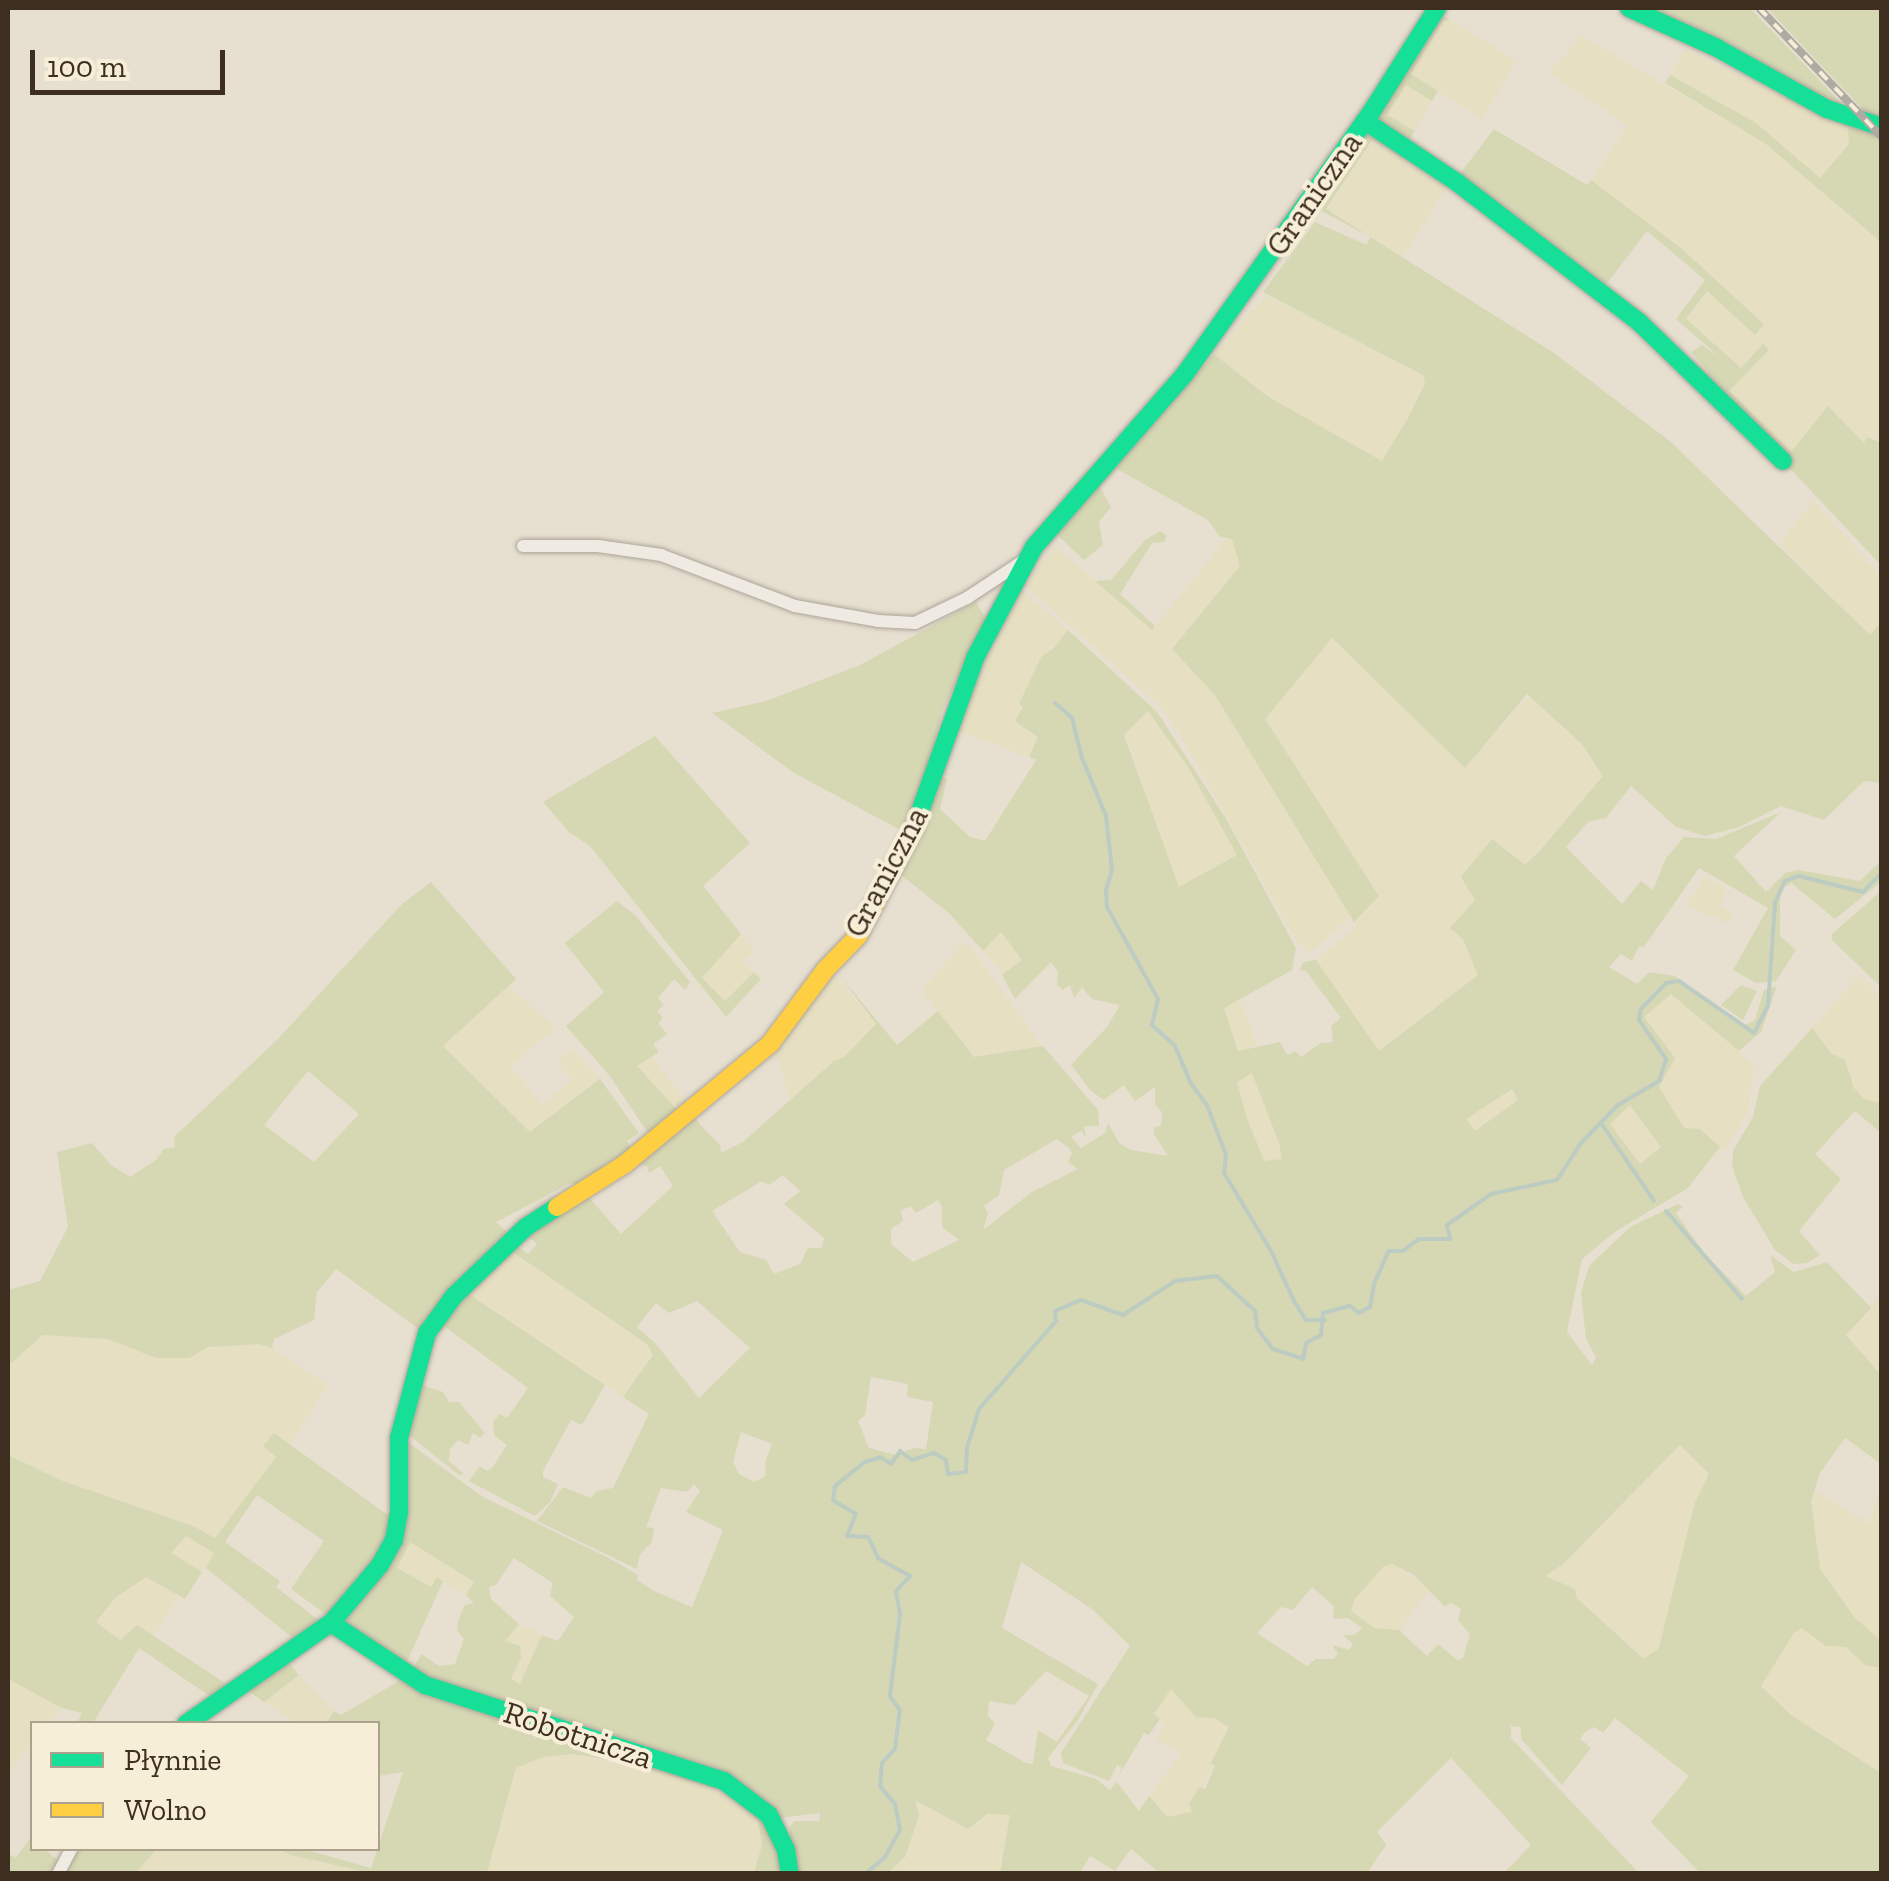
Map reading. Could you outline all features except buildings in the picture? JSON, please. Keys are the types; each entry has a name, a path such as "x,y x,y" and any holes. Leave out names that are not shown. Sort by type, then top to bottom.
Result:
{"street":[{"name":"Graniczna","path":"190,1721 331,1622 364,1588 394,1540 399,1513 399,1438 427,1333 454,1296 526,1226 626,1164 770,1044 826,968 858,936 894,872 924,805 954,707 976,656 1029,558 1070,501 1185,374 1365,121 1438,8"},
{"path":"1629,8 1717,48 1827,109 1882,127"},
{"path":"1365,121 1458,182 1639,322 1783,462"},
{"path":"523,546 598,546 661,555 795,606 878,621 915,622 966,598 1029,558"},
{"name":"Robotnicza","path":"331,1622 426,1685 724,1781 748,1794 769,1815 786,1850 790,1874"},
{"path":"58,1874 70,1851"}],"shaded area":[{"path":"1450,19 1516,61 1482,119 1410,74 1443,21"},
{"path":"1582,36 1766,144 1881,242 1881,443 1873,438 1865,444 1792,453 1728,391 1763,344 1741,368 1686,320 1707,291 1755,334 1764,323 1682,249 1591,180 1627,126 1549,72"},
{"path":"1685,49 1848,128 1849,144 1820,178 1756,123 1670,75"},
{"path":"1406,85 1432,101 1413,132 1387,116"},
{"path":"1371,140 1446,187 1403,257 1328,210"},
{"path":"1266,296 1341,330 1424,375 1425,383 1382,462 1267,396 1214,354"},
{"path":"1813,500 1881,577 1881,623 1870,636 1780,544"},
{"path":"1226,539 1232,539 1240,566 1172,649 1215,695 1351,917 1309,953 1296,940 1178,731 1158,704 1025,585 1053,548 1058,549 1152,630"},
{"path":"1020,589 1068,630 1055,648 1051,646 1023,706 1038,737 1029,757 955,730"},
{"path":"1332,638 1465,767 1531,694 1582,745 1604,776 1525,865 1461,876 1475,899 1463,939 1479,974 1379,1051 1316,960 1356,927 1354,922 1379,895 1264,719"},
{"path":"1148,710 1162,724 1238,855 1179,887 1124,735"},
{"path":"1705,877 1726,888 1721,907 1733,914 1727,923 1686,905"},
{"path":"999,930 1023,960 1005,975 983,951"},
{"path":"741,934 754,951 743,962 754,972 725,1002 701,978"},
{"path":"964,942 1042,1046 974,1057 921,990"},
{"path":"835,975 876,1024 844,1058 790,1099 774,1049"},
{"path":"1859,975 1881,998 1881,1103 1864,1099 1854,1088 1845,1060 1831,1053 1812,1028"},
{"path":"509,986 555,1028 511,1066 543,1105 572,1080 557,1063 572,1048 600,1079 531,1133 442,1046"},
{"path":"1667,993 1725,1036 1754,1067 1748,1114 1723,1151 1700,1129 1685,1129 1659,1087 1668,1064 1644,1017"},
{"path":"1240,1000 1257,1045 1239,1052 1222,1007"},
{"path":"651,1055 689,1105 679,1113 636,1066"},
{"path":"1253,1073 1283,1159 1264,1161 1247,1118 1237,1081"},
{"path":"1511,1089 1519,1099 1475,1131 1466,1119"},
{"path":"1630,1104 1662,1148 1638,1165 1607,1121"},
{"path":"507,1248 647,1344 653,1355 623,1397 464,1291"},
{"path":"1881,1295 1881,1375 1846,1335"},
{"path":"42,1335 108,1339 156,1358 189,1358 208,1347 259,1344 272,1348 328,1385 290,1444 274,1433 277,1456 216,1538 193,1526 60,1480 8,1455 8,1366"},
{"path":"1681,1444 1710,1474 1687,1540 1659,1649 1645,1659 1583,1602 1536,1575 1563,1564"},
{"path":"1881,1487 1879,1640 1855,1618 1819,1569 1811,1500 1814,1490 1869,1524"},
{"path":"186,1535 215,1553 202,1572 170,1553"},
{"path":"409,1541 475,1581 470,1591 466,1595 438,1578 432,1588 397,1568"},
{"path":"1391,1564 1430,1588 1398,1632 1374,1628 1351,1611 1354,1600 1384,1566"},
{"path":"146,1576 179,1596 153,1637 137,1625 120,1640 95,1622 115,1598"},
{"path":"519,1624 542,1635 521,1684 511,1680 521,1651 505,1641"},
{"path":"1803,1628 1826,1646 1846,1647 1865,1665 1881,1668 1881,1773 1791,1715 1761,1686 1794,1633"},
{"path":"299,1675 334,1711 327,1721 291,1721 264,1702"},
{"path":"8,1679 62,1708 51,1721 30,1721 30,1746 8,1774"},
{"path":"1171,1688 1196,1717 1214,1718 1230,1727 1192,1812 1167,1817 1149,1796 1182,1752 1156,1740 1165,1723 1154,1715"},
{"path":"573,1754 692,1780 744,1803 758,1822 762,1845 754,1873 487,1874 516,1768 543,1757"},
{"path":"914,1799 974,1826 987,1813 1010,1815 1000,1873 888,1874 905,1857 919,1816"},
{"path":"154,1851 283,1851 371,1873 136,1874"}],"green space":[{"path":"1641,8 1750,8 1849,111"},
{"path":"1767,8 1881,8 1881,121 1871,118"},
{"path":"1440,15 1450,19 1443,21 1411,74 1438,91 1432,101 1406,85 1387,115 1415,131 1405,146 1373,124"},
{"path":"1670,75 1756,123 1820,178 1849,144 1848,128 1786,99 1788,95 1870,128 1881,143 1881,242 1766,144 1665,83"},
{"path":"1494,129 1587,185 1591,180 1682,249 1764,324 1755,335 1707,291 1686,319 1741,368 1763,344 1769,350 1729,391 1791,452 1828,406 1864,443 1867,437 1881,443 1881,565 1676,348 1710,374 1691,352 1702,345 1719,357 1676,319 1705,280 1647,231 1602,290 1456,179"},
{"path":"1363,131 1370,131 1447,185 1372,140 1326,209 1554,353 1671,442 1870,635 1881,623 1881,783 1864,781 1824,820 1781,806 1739,827 1705,836 1676,827 1631,786 1606,818 1589,821 1566,847 1622,904 1641,881 1653,890 1666,858 1684,837 1716,839 1781,812 1734,856 1766,892 1785,873 1798,870 1860,881 1881,861 1881,882 1835,919 1791,883 1780,890 1780,936 1796,950 1776,981 1756,983 1733,970 1768,908 1699,868 1644,947 1639,946 1632,961 1621,954 1609,967 1637,984 1649,972 1675,976 1743,1026 1755,1020 1764,990 1777,986 1761,1032 1739,1051 1671,994 1644,1017 1675,1058 1659,1087 1684,1128 1700,1129 1720,1147 1688,1188 1616,1231 1582,1259 1567,1332 1592,1365 1596,1357 1586,1339 1581,1293 1589,1266 1630,1227 1678,1204 1683,1207 1676,1213 1704,1253 1746,1296 1775,1272 1770,1255 1794,1272 1827,1262 1871,1308 1846,1335 1881,1375 1881,1464 1845,1438 1820,1473 1811,1501 1820,1569 1855,1618 1879,1639 1881,1636 1881,1668 1865,1665 1846,1647 1826,1646 1802,1628 1794,1633 1761,1686 1791,1715 1881,1773 1881,1873 1700,1873 1651,1822 1689,1776 1615,1718 1603,1733 1594,1727 1586,1731 1580,1739 1591,1748 1562,1785 1521,1739 1521,1727 1511,1726 1511,1738 1639,1873 1504,1873 1531,1845 1451,1758 1377,1832 1386,1845 1367,1873 1160,1873 1131,1849 1115,1871 1090,1856 1080,1873 1000,1873 1010,1815 987,1814 968,1829 915,1800 919,1816 905,1857 888,1873 797,1873 789,1829 794,1821 819,1821 820,1813 779,1818 748,1793 409,1676 421,1654 439,1666 455,1664 464,1639 457,1630 458,1621 465,1605 474,1603 466,1595 474,1582 410,1542 397,1568 431,1587 437,1577 443,1581 403,1671 374,1641 343,1623 386,1564 406,1441 483,1497 607,1557 638,1575 637,1580 656,1592 692,1607 723,1530 686,1512 700,1491 694,1484 687,1492 661,1488 646,1527 654,1528 652,1542 640,1554 637,1569 537,1521 563,1487 591,1498 597,1491 613,1488 649,1414 623,1397 653,1355 647,1344 507,1248 512,1242 528,1254 537,1244 523,1232 587,1195 621,1234 673,1186 660,1166 649,1173 647,1166 637,1164 693,1117 720,1145 721,1153 743,1142 834,1061 844,1057 876,1024 837,972 897,1045 938,1011 974,1057 1043,1046 1098,1110 1099,1126 1084,1126 1086,1138 1081,1131 1071,1137 1081,1148 1105,1133 1108,1123 1119,1143 1131,1150 1168,1156 1154,1134 1154,1127 1161,1126 1162,1112 1155,1105 1155,1087 1135,1101 1124,1085 1104,1100 1091,1091 1071,1065 1107,1027 1120,1005 1092,999 1082,987 1074,998 1070,985 1063,990 1057,985 1058,972 1051,962 1015,999 1002,975 1022,960 1001,932 983,951 949,913 901,875 937,776 947,779 940,809 970,837 985,841 1036,760 1029,757 1038,737 1015,721 1023,707 1019,704 1041,657 1068,630 1157,712 1225,817 1296,948 1292,970 1224,1008 1238,1051 1280,1042 1287,1055 1295,1051 1301,1057 1321,1043 1333,1042 1331,1026 1341,1018 1306,971 1300,970 1303,962 1316,960 1379,1051 1478,975 1463,939 1450,928 1475,900 1461,877 1492,839 1525,865 1541,849 1603,776 1582,744 1527,694 1465,768 1332,638 1265,719 1379,896 1354,922 1215,695 1172,649 1240,566 1232,539 1220,537 1208,520 1117,469 1100,487 1111,507 1099,522 1103,545 1084,560 1057,535 1214,354 1267,396 1382,461 1425,383 1423,375 1263,292 1315,222 1367,245 1370,237 1311,205","holes":["1148,711 1188,767 1237,855 1179,887 1124,735","1252,1073 1282,1159 1264,1161 1237,1082","1512,1089 1518,1100 1475,1131 1466,1119","1630,1105 1661,1147 1640,1164 1610,1124","1057,1139 1069,1148 1072,1153 1068,1162 1078,1169 1032,1192 983,1230 988,1213 984,1206 999,1195 1004,1170","783,1175 800,1191 784,1204 824,1238 822,1248 808,1248 800,1264 774,1274 766,1260 740,1252 712,1211 762,1181 769,1185","938,1200 942,1227 959,1240 913,1262 891,1244 891,1229 903,1221 901,1211 910,1206 916,1213","697,1301 750,1348 699,1398 656,1344 637,1327 656,1303 669,1313","871,1377 908,1384 907,1397 933,1402 926,1449 914,1448 895,1455 869,1448 858,1421 865,1415","741,1432 772,1444 765,1463 766,1476 754,1482 739,1474 733,1462","1680,1445 1709,1474 1694,1505 1659,1648 1644,1659 1577,1598 1575,1589 1545,1576 1563,1564","514,1558 553,1583 550,1596 574,1617 558,1641 542,1635 520,1684 511,1679 521,1658 520,1646 505,1641 519,1624 491,1599 489,1587 496,1585","1021,1562 1092,1609 1130,1646 1061,1753 1063,1763 1109,1781 1117,1765 1122,1768 1117,1779 1144,1733 1149,1735 1160,1719 1154,1714 1171,1689 1196,1717 1214,1718 1229,1727 1211,1763 1215,1766 1205,1789 1199,1787 1189,1804 1192,1812 1167,1817 1149,1796 1139,1811 1117,1782 1110,1790 1096,1779 1051,1766 1048,1758 1078,1720 1098,1684 1002,1628","1392,1564 1414,1575 1445,1607 1451,1603 1461,1609 1458,1620 1470,1634 1463,1658 1457,1660 1438,1644 1427,1656 1399,1630 1374,1628 1351,1611 1354,1600 1384,1566","1312,1587 1334,1606 1333,1619 1348,1618 1362,1628 1355,1635 1343,1635 1353,1644 1349,1650 1332,1645 1338,1653 1334,1659 1316,1659 1307,1666 1257,1633 1281,1607 1293,1610","1046,1671 1089,1696 1057,1742 1038,1730 1033,1764 986,1740 995,1724 988,1715 989,1701 1014,1705"]},
{"path":"1160,531 1167,536 1164,542 1152,543 1120,594 1155,626 1152,630 1095,581 1111,580 1145,540"},
{"path":"976,602 986,619 942,711 921,800 906,833 794,773 712,713 766,701 858,666"},
{"path":"655,736 750,843 703,886 741,934 702,978 725,1001 754,972 761,979 726,1017 590,846 569,832 543,802"},
{"path":"431,882 516,979 443,1046 530,1132 600,1079 639,1133 627,1141 635,1155 583,1186 571,1183 496,1222 508,1233 457,1284 423,1332 336,1269 317,1292 314,1320 274,1339 272,1348 259,1344 208,1347 189,1358 156,1358 108,1339 43,1335 8,1366 8,1290 40,1281 68,1227 57,1152 92,1143 111,1165 130,1177 156,1160 164,1149 175,1147 174,1137 278,1039 402,904","holes":["308,1071 359,1114 314,1162 264,1125"]},
{"path":"1881,891 1881,987 1832,940 1832,934"},
{"path":"617,901 635,915 690,982 685,990 674,979 658,998 664,1005 657,1011 663,1018 658,1023 667,1034 653,1044 659,1052 637,1066 679,1112 650,1136 609,1075 566,1026 604,992 565,943"},
{"path":"1741,985 1757,991 1743,1020 1721,1005"},
{"path":"1812,1028 1831,1053 1845,1060 1854,1088 1864,1099 1881,1103 1881,1133 1855,1111 1815,1154 1841,1179 1799,1231 1820,1255 1807,1263 1793,1264 1775,1250 1743,1197 1732,1166 1733,1151 1753,1117 1760,1086"},
{"path":"464,1291 605,1385 582,1425 571,1420 543,1471 543,1477 558,1484 550,1502 535,1516 469,1481 480,1466 487,1471 492,1468 507,1445 494,1435 493,1421 500,1414 507,1418 528,1388 440,1323"},
{"path":"419,1384 443,1392 449,1402 459,1402 485,1433 480,1438 473,1433 468,1445 458,1440 450,1449 449,1461 464,1474 459,1475 404,1431"},
{"path":"274,1433 392,1518 387,1541 331,1618 291,1589 324,1541 257,1495 225,1542 280,1581 276,1587 321,1622 299,1643 206,1568 214,1553 186,1536 171,1553 202,1572 185,1599 146,1577 115,1598 96,1622 120,1640 137,1625 231,1687 214,1699 139,1648 94,1721 78,1721 82,1713 62,1708 8,1679 8,1455 60,1480 193,1526 215,1538 276,1457 263,1446"},
{"path":"288,1662 299,1675 264,1702 246,1689"},
{"path":"399,1681 566,1740 574,1738 648,1766 701,1778 745,1801 762,1817 780,1852 783,1873 754,1873 762,1845 758,1822 744,1803 723,1791 628,1763 573,1754 543,1757 516,1768 487,1873 371,1873 290,1855 283,1851 310,1851 371,1868 380,1851 403,1772 380,1776 380,1721 327,1721 334,1711 341,1715"},
{"path":"30,1838 30,1851 46,1851 59,1861 53,1873 8,1873 8,1853 16,1858"},
{"path":"77,1851 154,1851 136,1873 63,1874"}],"waterway":[{"path":"1055,703 1072,718 1082,758 1106,816 1112,870 1106,890 1107,907 1158,999 1152,1025 1175,1046 1190,1082 1207,1105 1226,1155 1224,1173 1271,1251 1294,1301 1306,1320 1325,1320"},
{"path":"865,1874 885,1857 900,1830 895,1804 880,1786 882,1763 895,1749 900,1710 890,1696 900,1614 896,1591 910,1576 878,1558 868,1537 847,1536 856,1514 833,1500 835,1486 865,1462 880,1457 891,1464 900,1451 912,1460 934,1453 946,1460 948,1474 966,1472 967,1448 979,1409 1056,1321 1055,1311 1081,1300 1123,1315 1175,1281 1217,1276 1255,1311 1257,1328 1273,1349 1303,1359 1306,1343 1321,1335 1323,1313 1350,1306 1359,1313 1370,1307 1374,1284 1389,1251 1403,1251 1419,1239 1450,1239 1447,1225 1491,1194 1557,1180 1581,1143 1618,1105 1659,1081 1666,1059 1639,1020 1641,1009 1666,983 1679,981 1754,1033 1768,1006 1775,903 1785,881 1799,876 1863,892 1882,872"},
{"path":"1601,1123 1654,1201"},
{"path":"1666,1211 1742,1299"},
{"path":"833,1874 840,1874"}],"railway":[{"path":"1759,8 1882,137"}],"traffic: fast":[{"path":"914,828 976,656 1034,547 1185,374 1372,111 1437,8"},
{"path":"1629,8 1717,48 1827,109 1882,127"},
{"path":"1365,121 1458,183 1639,322 1783,461"},
{"path":"190,1721 331,1623 380,1565 394,1540 399,1513 399,1438 427,1333 454,1296 526,1227 557,1207"},
{"path":"331,1623 425,1685 724,1781 769,1815 786,1850 790,1874"}],"traffic: slow":[{"path":"557,1207 625,1164 770,1044 826,969 858,936 914,828"}]}
